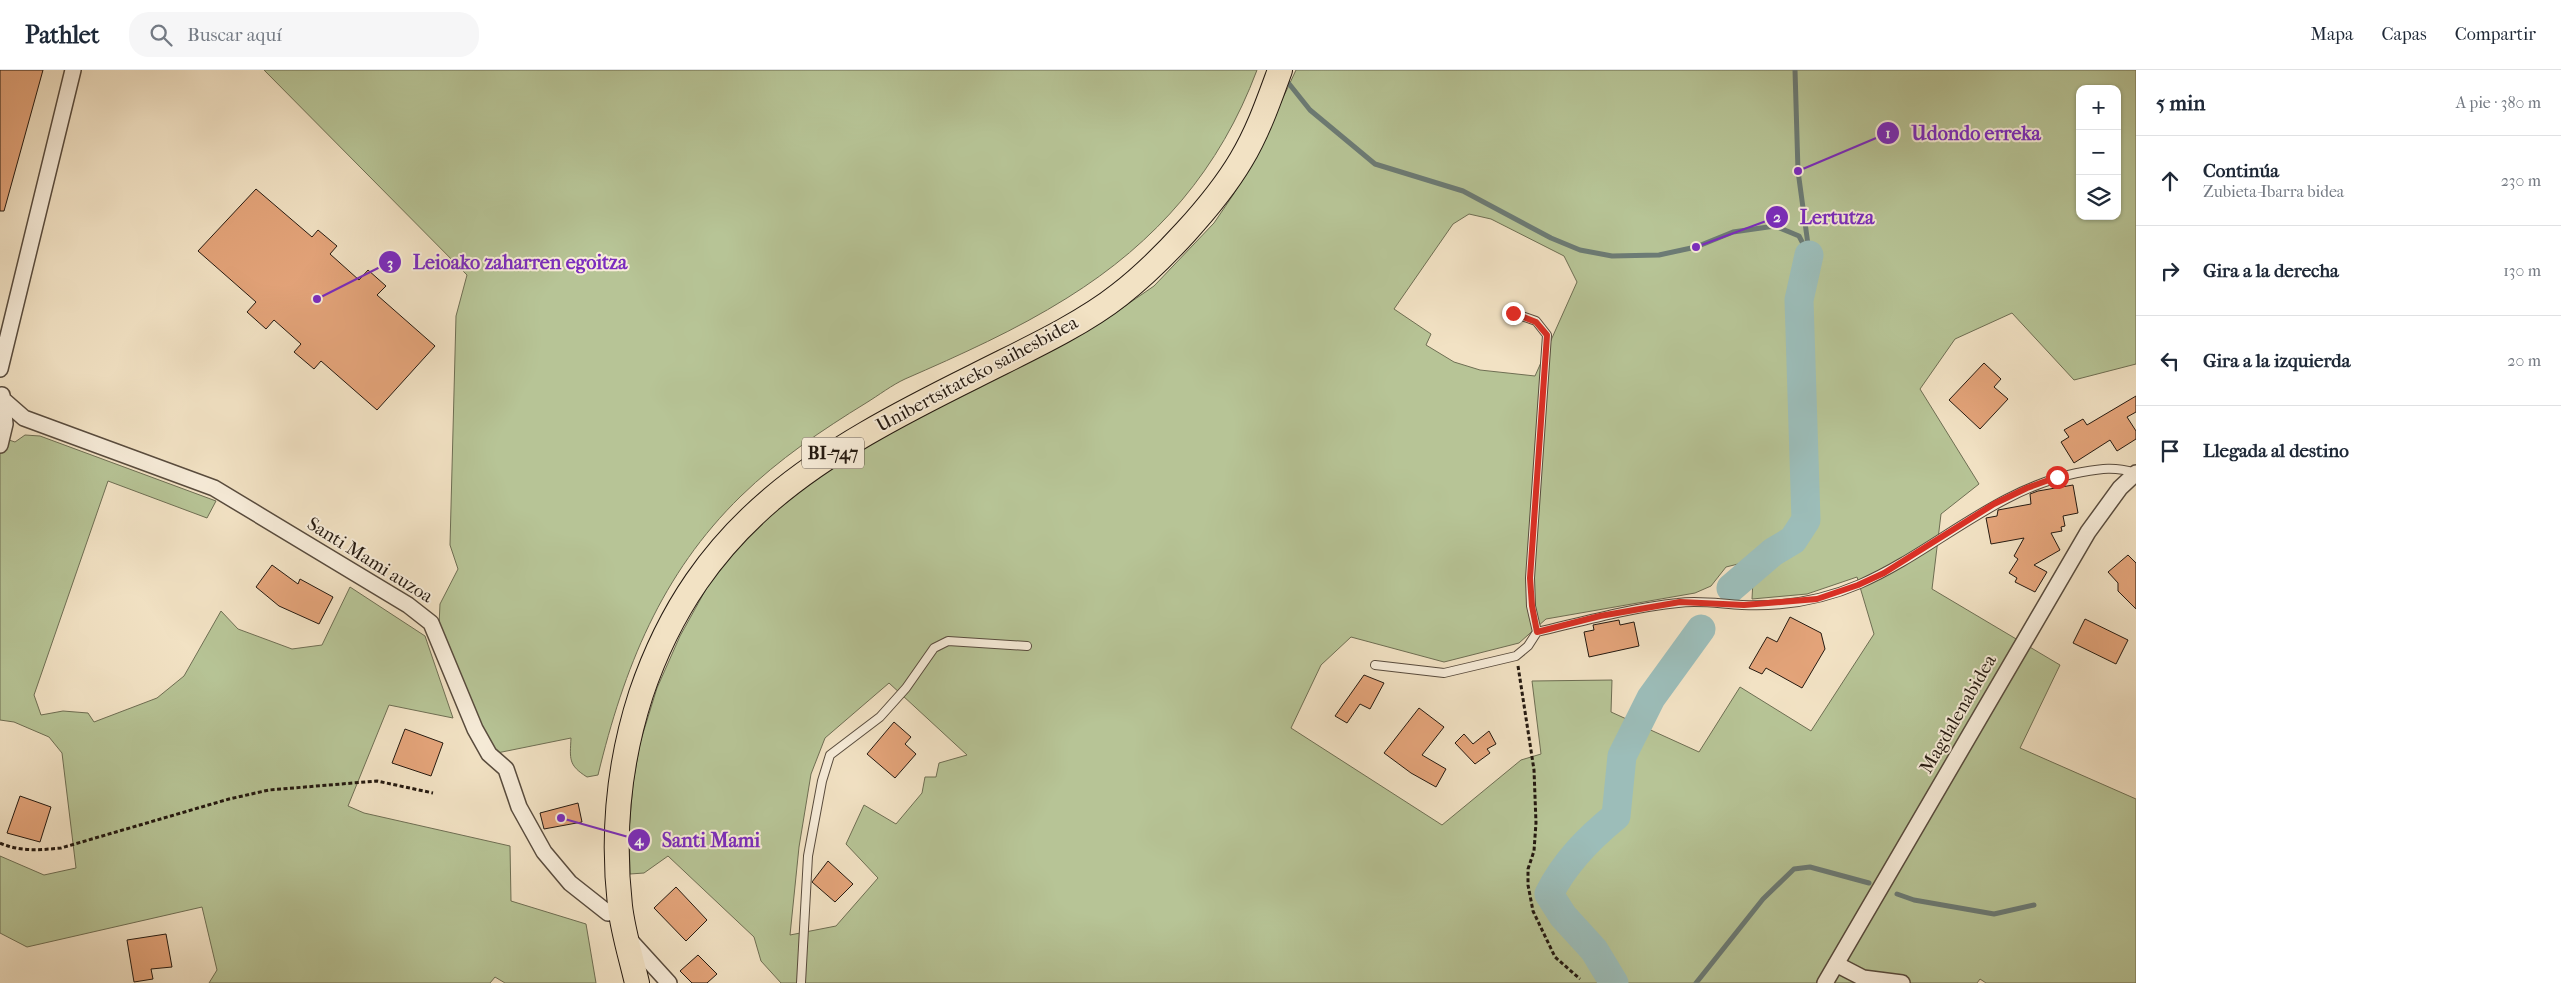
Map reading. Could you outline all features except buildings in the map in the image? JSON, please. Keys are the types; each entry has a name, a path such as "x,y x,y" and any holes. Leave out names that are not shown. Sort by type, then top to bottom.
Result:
{"main road":[{"name":"Unibertsitateko saihesbidea","path":"622,983 608,914 604,863 604,805 611,756 623,704 643,650 664,609 689,569 740,509 796,462 904,397 1057,319 1120,277 1165,235 1195,200 1227,156 1246,119 1266,70"},
{"name":"Unibertsitateko saihesbidea","path":"637,983 620,906 618,810 623,767 633,719 662,640 684,600 707,567 741,526 782,488 823,459 889,418 1064,329 1118,296 1160,259 1204,210 1241,160 1268,103 1280,70"}],"street":[{"path":"0,369 74,70"},
{"name":"Santi Mami auzoa","path":"1,394 24,418 214,488 408,605 432,623 475,729 489,754 506,769 519,807 544,852 570,883 608,914"},
{"name":"Santi Mami auzoa","path":"0,445 5,424 1,394"},
{"name":"Magdalenabidea","path":"1825,983 2088,532 2120,488 2136,473"},
{"path":"625,934 669,983"},
{"path":"1836,964 1862,978 1902,983"}],"lane":[{"path":"1513,313 1536,322 1547,335 1530,578 1532,606 1537,632"},
{"path":"1375,665 1444,673 1516,656 1528,646 1537,632 1600,616 1680,602 1744,605 1817,599 1858,585 1884,573 1994,504 2027,488 2057,477 2115,467 2136,473"},
{"path":"802,983 808,856 822,781 830,756 880,717 906,688 934,648 948,641 1027,646"}],"path":[{"path":"1516,656 1524,703 1534,788 1536,823 1534,851 1528,869 1528,885 1533,911 1555,957 1580,979"},
{"path":"0,843 10,847 34,851 61,848 229,799 269,790 377,781 433,793"}],"green space":[{"path":"264,70 1257,70 1242,106 1224,140 1204,171 1182,200 1129,253 1099,276 1048,310 988,342 890,387 801,446 755,482 741,496 713,526 667,590 649,625 620,697 598,775 587,777 573,765 570,751 571,738 497,753 488,741 439,625 440,604 458,569 450,545 456,316 467,275"},
{"path":"1296,70 2136,70 2136,364 2074,380 2012,313 1955,339 1920,389 1979,484 1941,514 1932,589 2060,665 2020,748 2136,799 2136,983 1986,983 1980,979 1977,983 781,983 761,961 754,937 668,856 644,873 630,874 629,830 633,783 640,743 657,688 680,636 710,582 755,526 781,499 897,427 1057,348 1112,315 1154,286 1214,223 1253,162","holes":["1469,214 1491,219 1564,256 1577,282 1535,376 1480,370 1454,362 1426,345 1431,334 1394,309 1453,224","1746,562 1753,580 1752,599 1807,594 1857,577 1874,634 1811,731 1740,687 1699,752 1611,712 1612,680 1532,681 1541,754 1521,760 1442,825 1291,728 1321,665 1351,637 1444,662 1519,643 1546,619 1695,593 1711,586 1726,567","889,683 967,755 939,763 936,777 925,777 922,793 896,824 864,805 846,844 878,878 836,926 790,935 799,847 811,774 825,738"]},
{"path":"25,435 40,436 216,501 207,518 108,481 34,695 41,715 63,711 88,713 94,722 157,698 184,676 221,611 238,629 292,649 322,645 350,587 425,636 453,718 389,705 348,806 364,813 510,846 511,901 586,924 596,983 505,983 495,977 490,983 209,983 217,970 202,907 27,947 0,933 0,856 44,875 76,868 62,753 49,737 14,722 0,720 0,437 15,442"}],"waterway":[{"path":"1795,70 1798,171 1809,252"},
{"path":"1286,80 1310,110 1375,164 1463,191 1551,238 1580,250 1612,256 1659,255 1696,247 1733,232 1775,226 1799,236 1809,255"},
{"path":"1731,588 1773,552 1793,540 1806,520 1799,300 1809,255"},
{"path":"1614,983 1594,950 1563,916 1549,894 1562,871 1578,851 1616,816 1622,756 1651,698 1701,629"},
{"path":"1696,983 1763,899 1794,869 1810,867 1869,883"},
{"path":"1897,894 1914,900 1994,914 2034,905"}],"place":[{"name":"Udondo erreka","path":"1798,171"},
{"name":"Lertutza","path":"1696,247"},
{"name":"Leioako zaharren egoitza","path":"317,299"},
{"name":"Santi Mami","path":"561,818"}],"route":[{"path":"1513,313 1536,322 1547,335 1530,578 1532,606 1537,632 1600,616 1680,602 1744,605 1777,604 1817,599 1858,585 1884,573 1994,504 2027,488 2057,477"}]}
